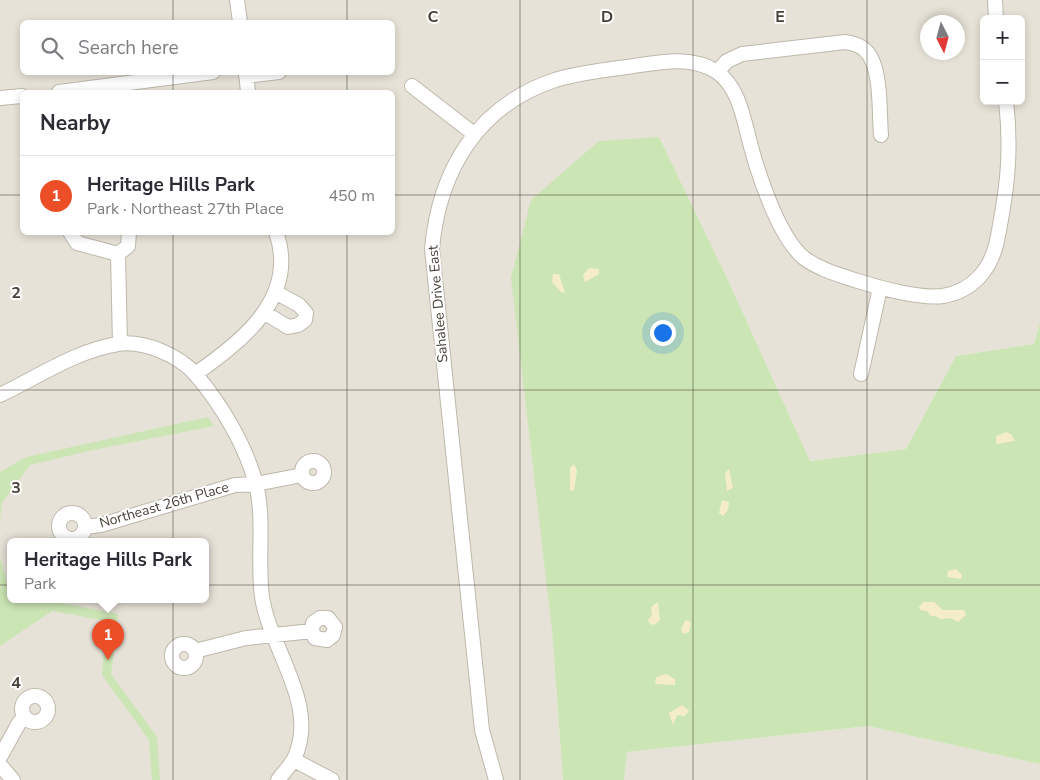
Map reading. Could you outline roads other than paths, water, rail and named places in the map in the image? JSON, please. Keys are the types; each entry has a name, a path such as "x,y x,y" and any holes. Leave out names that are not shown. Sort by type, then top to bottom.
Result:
{"street":[{"path":"237,0 240,20"},
{"path":"994,0 996,15"},
{"path":"881,135 874,65 865,49 855,44 845,42 742,54 727,61 717,72 728,84 738,100 760,176 785,234 793,246 813,264 880,288 936,296 945,296 969,286 987,268 994,253 1005,202 1008,172 1010,145 1006,105"},
{"name":"Sahalee Drive East","path":"496,780 482,730 432,256 434,224 440,201 449,175 474,134 506,105 554,80 579,74 671,60 690,62 717,72"},
{"path":"74,90 190,75"},
{"path":"246,75 248,90"},
{"path":"412,86 474,134"},
{"path":"0,98 20,96"},
{"path":"72,235 77,243 118,254"},
{"path":"118,254 128,246 129,235"},
{"path":"196,374 227,352 250,332 265,313 275,292 281,256 277,235"},
{"path":"118,254 120,344"},
{"path":"860,374 880,288"},
{"path":"265,313 288,327 298,325 305,320 306,313 299,305 275,292"},
{"path":"0,395 87,352 120,344 160,351 178,360 196,374 222,410 243,451 256,484 262,597 272,636 298,698 302,715 301,731 294,760 278,780"},
{"name":"Northeast 26th Place","path":"84,527 101,525 235,485 256,484 302,475"},
{"path":"195,651 232,640 312,630"},
{"path":"0,757 24,717"},
{"path":"294,760 332,780"},
{"path":"0,765 14,780"}],"place":[{"name":"Heritage Hills Park","path":"108,660"}]}
